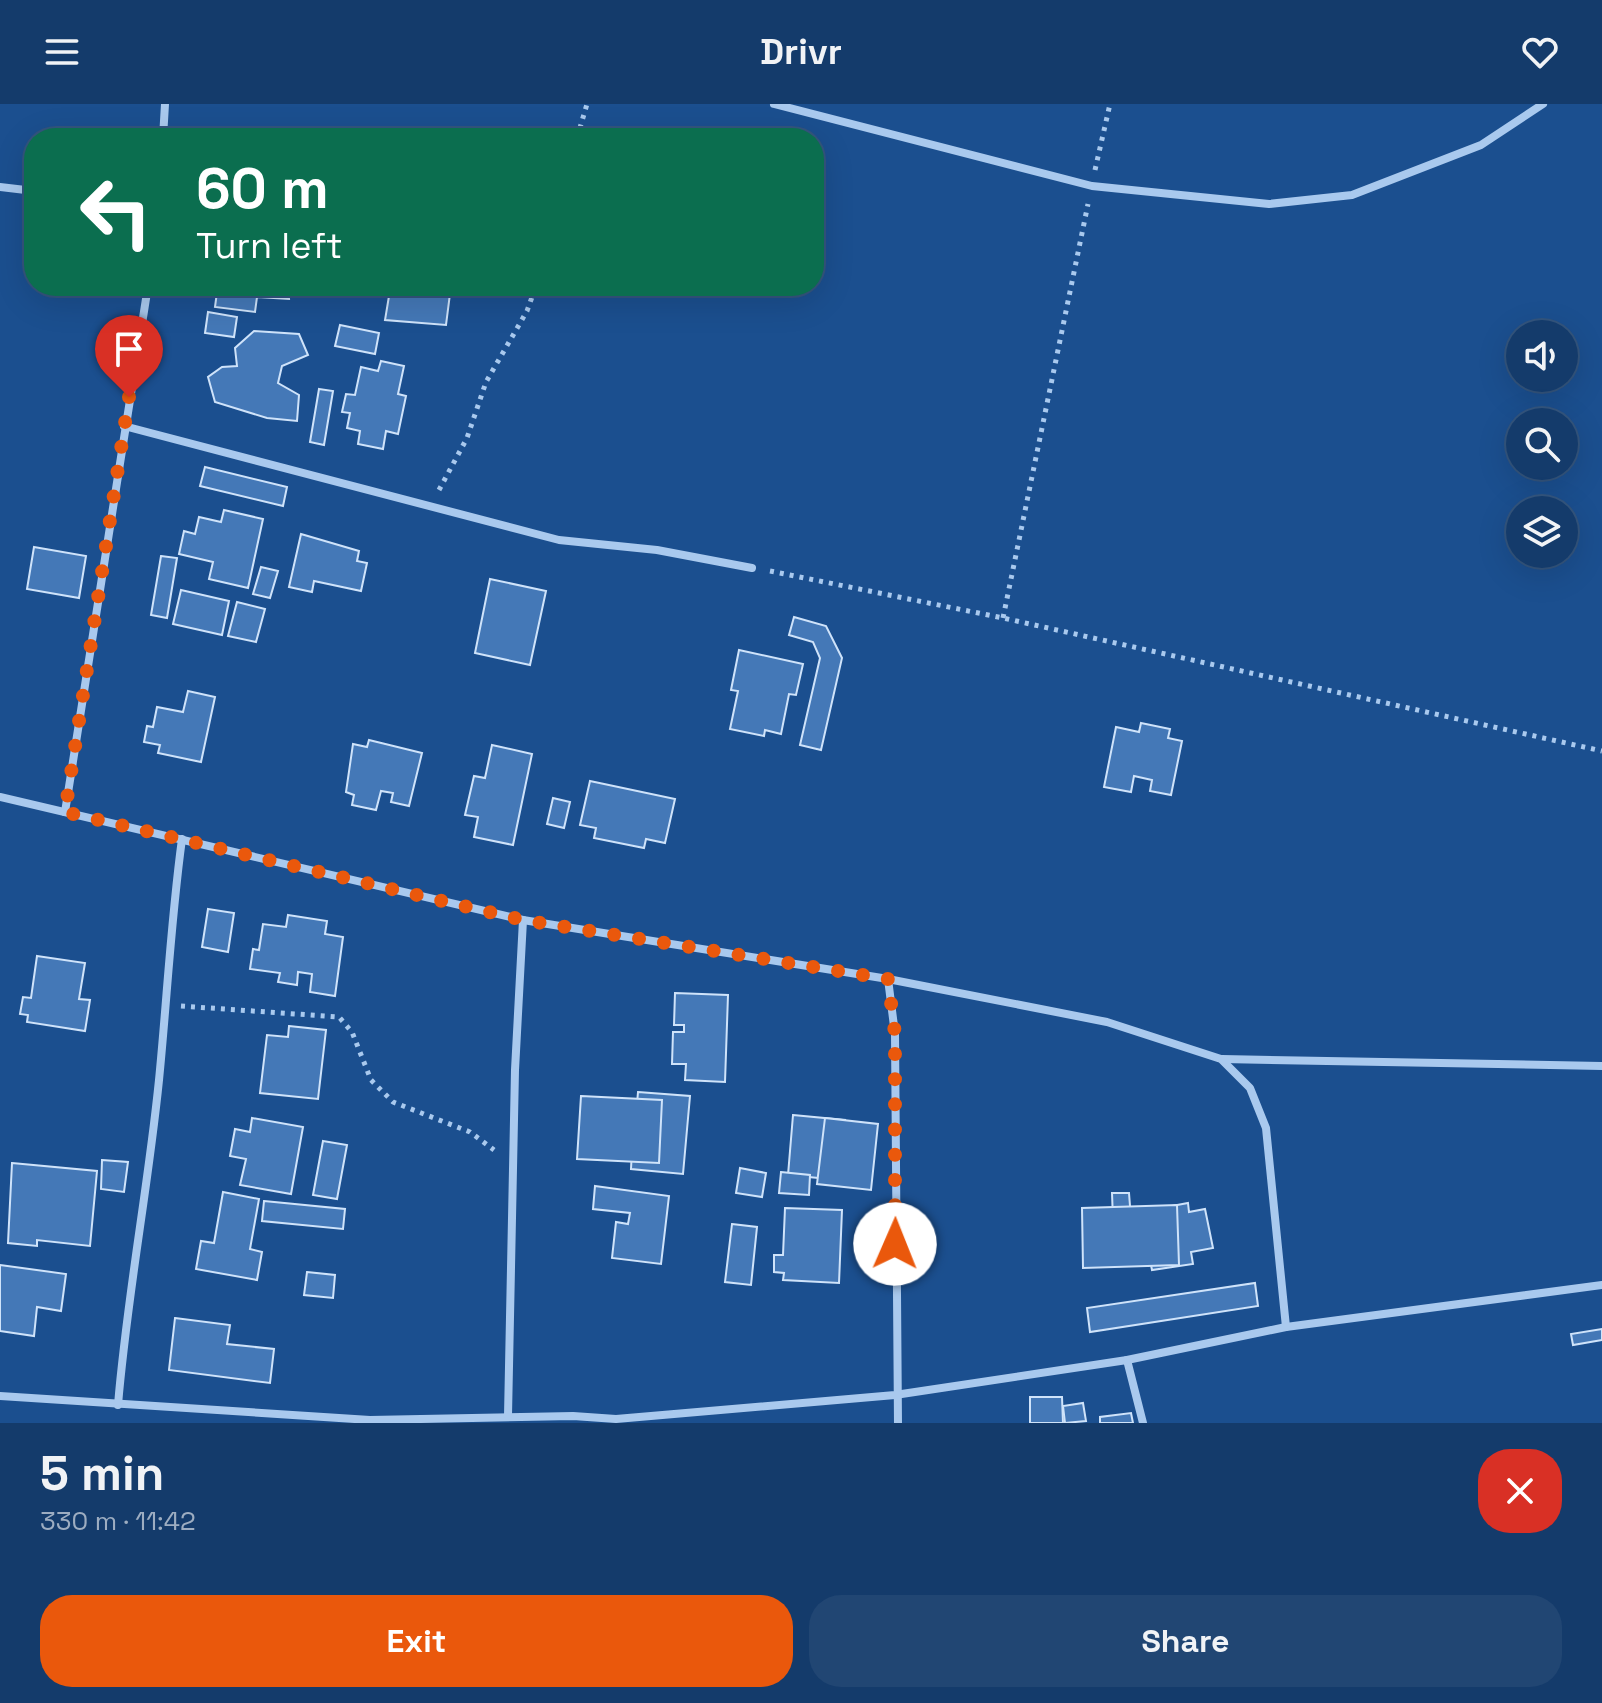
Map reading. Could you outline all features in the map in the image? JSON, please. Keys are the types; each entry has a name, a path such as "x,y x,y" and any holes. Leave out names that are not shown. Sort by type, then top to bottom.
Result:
{"street":[{"path":"164,128 165,104"},
{"path":"774,104 1092,186 1269,204 1352,195 1481,145 1543,104"},
{"path":"0,187 24,190"},
{"path":"65,812 146,296"},
{"path":"124,426 559,540 657,550 752,568"},
{"path":"0,797 523,920 888,979 1107,1022 1221,1059 1602,1066"},
{"path":"118,1405 159,1080 182,839"},
{"path":"508,1416 523,920"},
{"path":"888,979 895,1049 895,1395 898,1423"},
{"path":"1221,1059 1250,1088 1266,1128 1286,1327"},
{"path":"0,1396 371,1422 508,1416 616,1419 895,1395 1127,1360 1286,1327 1602,1285"},
{"path":"1127,1360 1143,1423"},
{"path":"704,1411 705,1423"}],"path":[{"path":"580,128 587,104"},
{"path":"1003,618 1110,104"},
{"path":"431,505 467,438 486,382 532,296"},
{"path":"752,568 1003,618 1602,751"},
{"path":"164,1005 339,1017 352,1032 371,1080 393,1102 470,1132 514,1164"}],"building":[{"path":"216,296 289,296 289,299 257,297 255,312 215,307"},
{"path":"389,296 450,296 446,325 385,320"},
{"path":"208,312 237,317 234,337 205,333"},
{"path":"340,325 379,333 375,354 335,346"},
{"path":"254,331 299,334 308,355 282,366 278,383 299,395 297,421 267,418 215,402 208,377 222,367 237,366 235,348"},
{"path":"381,361 404,366 398,394 406,396 398,434 386,431 383,449 358,444 360,431 347,428 350,413 342,412 346,394 355,395 361,367 378,371"},
{"path":"319,389 333,391 324,445 310,442"},
{"path":"205,467 287,487 283,506 200,486"},
{"path":"224,510 263,519 248,588 209,579 213,562 179,554 184,531 195,534 199,517 221,522"},
{"path":"301,534 359,551 357,561 367,563 361,591 314,581 312,592 289,587"},
{"path":"34,547 86,556 79,598 27,589"},
{"path":"161,556 177,558 167,618 151,615"},
{"path":"261,567 278,571 270,598 253,594"},
{"path":"490,579 546,591 530,665 475,653"},
{"path":"181,590 229,601 222,635 173,624"},
{"path":"237,602 265,609 256,642 228,636"},
{"path":"794,617 826,626 842,658 821,750 800,745 820,658 813,642 789,635"},
{"path":"739,650 803,664 796,695 789,694 781,734 765,730 764,736 730,729 738,691 731,690"},
{"path":"188,691 215,697 201,762 158,753 160,745 144,742 147,726 153,727 157,707 183,712"},
{"path":"1141,723 1170,729 1168,738 1182,741 1171,795 1150,791 1152,780 1134,776 1131,792 1104,787 1116,727 1139,732"},
{"path":"369,740 422,753 409,806 391,802 393,793 381,791 376,810 352,805 354,795 346,792 353,744 367,747"},
{"path":"492,745 532,754 513,845 474,837 478,817 465,815 474,776 485,778"},
{"path":"590,781 675,799 665,843 646,839 644,848 594,838 596,828 580,825"},
{"path":"553,798 570,802 564,828 547,824"},
{"path":"208,909 234,913 228,952 202,947"},
{"path":"288,915 327,921 325,934 343,937 335,996 310,992 312,974 298,972 297,985 278,982 280,973 250,969 253,949 259,950 263,924 286,927"},
{"path":"37,956 85,963 79,999 90,1000 85,1031 27,1022 28,1015 20,1014 23,997 31,998"},
{"path":"675,993 728,995 725,1082 685,1080 686,1064 672,1064 673,1032 684,1032 684,1025 674,1025"},
{"path":"289,1026 326,1030 318,1099 260,1093 267,1035 288,1037"},
{"path":"638,1092 690,1096 683,1174 631,1169 632,1150 618,1149 620,1114 636,1116"},
{"path":"581,1096 662,1100 659,1163 577,1159"},
{"path":"793,1115 845,1120 839,1180 788,1175"},
{"path":"252,1118 303,1127 291,1194 240,1185 246,1159 230,1156 235,1129 250,1132"},
{"path":"825,1118 878,1124 871,1190 817,1184"},
{"path":"323,1141 347,1145 337,1199 313,1195"},
{"path":"102,1160 128,1162 124,1192 101,1189"},
{"path":"12,1163 97,1171 90,1246 37,1240 37,1246 8,1243"},
{"path":"740,1168 766,1173 762,1197 736,1193"},
{"path":"781,1172 810,1175 809,1195 779,1193"},
{"path":"595,1186 669,1196 661,1264 612,1258 616,1222 628,1224 630,1213 593,1209"},
{"path":"223,1192 259,1199 250,1249 262,1252 257,1280 196,1269 201,1241 214,1243"},
{"path":"1112,1193 1129,1193 1131,1219 1113,1220"},
{"path":"264,1201 345,1209 343,1229 262,1221"},
{"path":"1188,1203 1189,1212 1205,1209 1213,1248 1191,1252 1193,1264 1152,1270 1149,1255 1128,1259 1121,1222 1163,1215 1161,1208"},
{"path":"1177,1205 1179,1265 1083,1268 1082,1208"},
{"path":"785,1208 842,1210 839,1283 783,1280 784,1273 774,1272 774,1255 783,1255"},
{"path":"732,1224 757,1227 751,1285 725,1282"},
{"path":"0,1265 66,1274 61,1311 37,1307 34,1336 0,1331"},
{"path":"307,1272 335,1275 333,1298 304,1295"},
{"path":"1255,1283 1258,1306 1090,1332 1087,1308"},
{"path":"175,1318 230,1325 227,1344 274,1349 270,1383 169,1370"},
{"path":"1602,1329 1602,1340 1573,1345 1571,1334"},
{"path":"1030,1397 1062,1397 1063,1423 1030,1423"},
{"path":"1083,1403 1086,1421 1065,1423 1063,1406"},
{"path":"1131,1413 1133,1423 1100,1423 1100,1417"}],"route":[{"path":"129,397 65,812 523,920 888,979 895,1034 895,1244"}]}
